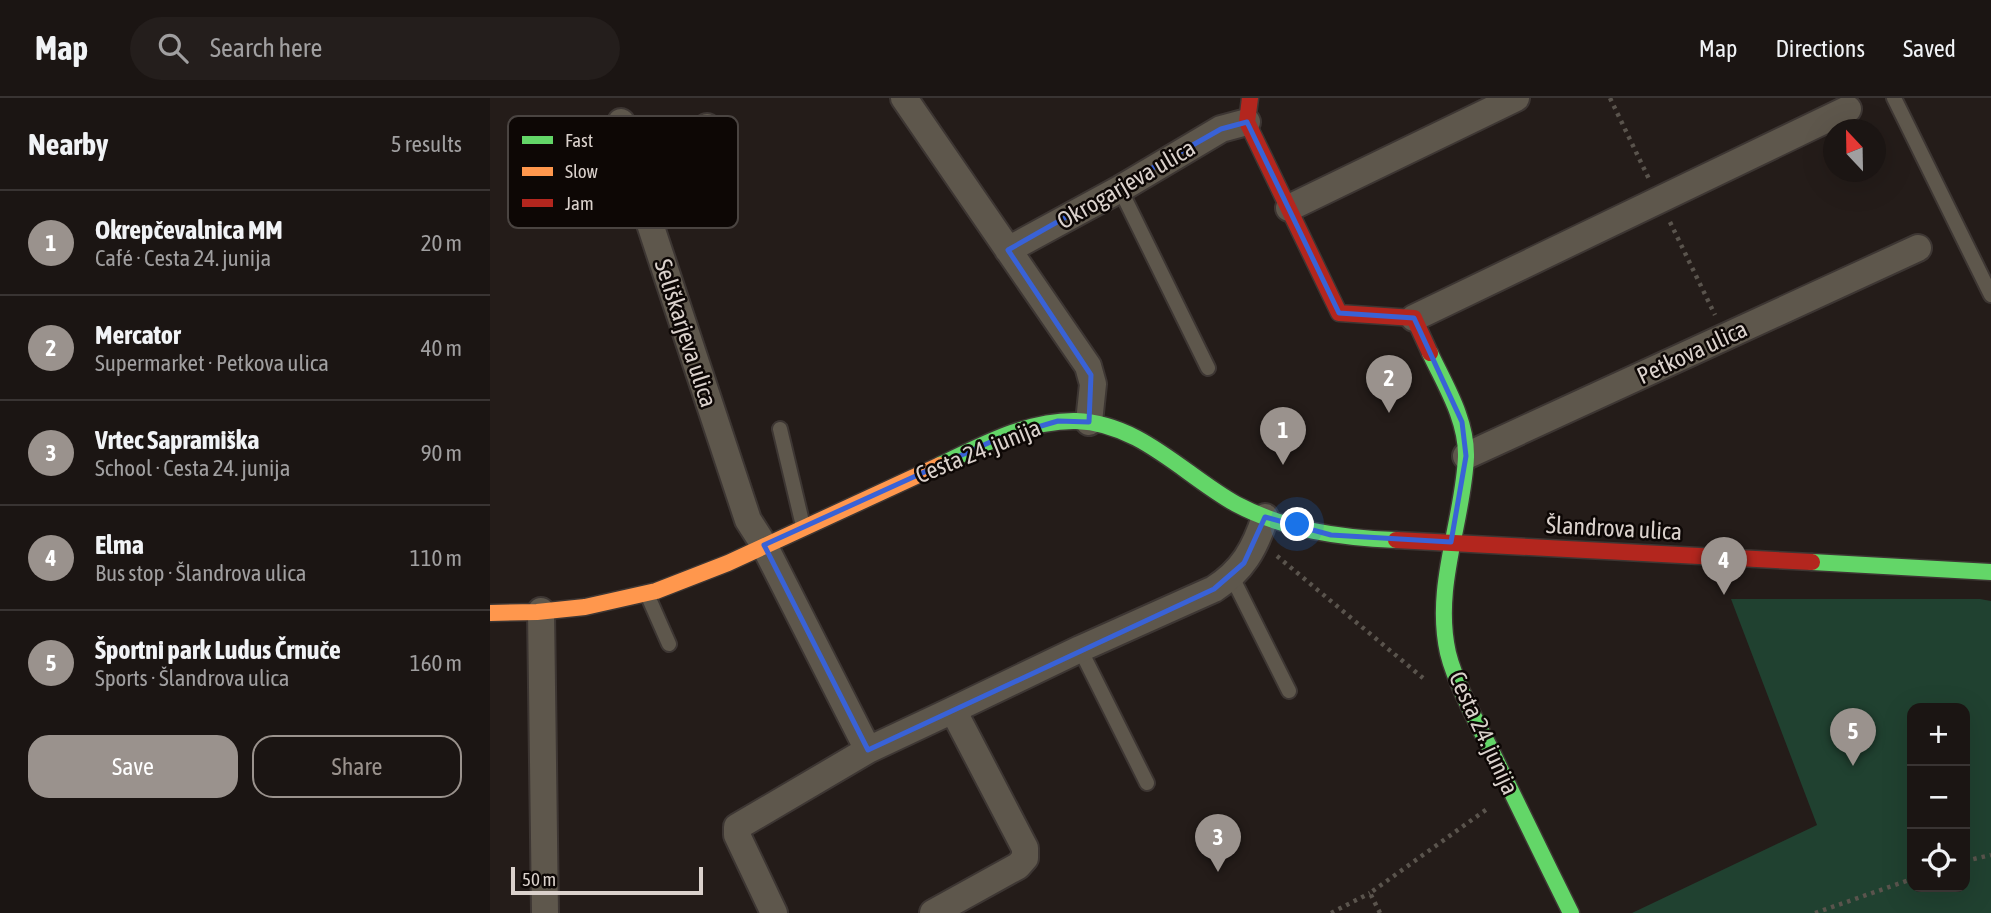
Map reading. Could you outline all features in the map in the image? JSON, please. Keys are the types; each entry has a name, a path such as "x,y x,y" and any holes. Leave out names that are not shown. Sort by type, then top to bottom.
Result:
{"street":[{"path":"904,98 1088,366 1093,384 1089,422"},
{"path":"1289,208 1517,98"},
{"path":"1249,110 1289,208 1339,313 1414,318 1848,109"},
{"name":"Okrogarjeva ulica","path":"1008,250 1120,189 1249,110"},
{"name":"Seliškarjeva ulica","path":"651,228 748,520 764,545"},
{"name":"Petkova ulica","path":"1466,456 1918,248"},
{"path":"1414,318 1462,422 1466,456 1459,509 1451,542"},
{"name":"Cesta 24. junija","path":"490,613 541,611 603,603 676,584 1014,432 1058,421 1089,422 1137,437 1262,526 1403,540"},
{"path":"774,913 737,835 737,827 868,750 1080,649 1214,589 1232,577 1244,563 1262,526"},
{"name":"Šlandrova ulica","path":"1403,540 1991,572"},
{"name":"Cesta 24. junija","path":"1451,542 1445,621 1453,670 1571,913"},
{"path":"764,545 868,750"},
{"path":"541,611 545,913"},
{"path":"933,913 1018,866 1025,858 1025,848 953,710"}],"lane":[{"path":"1894,98 1991,295"},
{"path":"1120,189 1208,368"},
{"path":"780,429 803,527"},
{"path":"1232,577 1289,691"},
{"path":"646,593 669,644"},
{"path":"1080,649 1147,783"}],"path":[{"path":"1262,526 1280,559 1422,677 1428,688"},
{"path":"1331,913 1370,892 1490,807 1494,814"},
{"path":"1970,860 1991,855"},
{"path":"1815,913 1907,881"},
{"path":"1370,892 1380,913"}],"highlighted area":[{"path":"1247,122 1339,313 1414,318 1462,422 1466,456 1451,542 1331,535 1265,517 1244,563 1214,589 868,750 764,545 997,439 1058,421 1089,422 1091,375 1008,250 1221,129"}],"green space":[{"path":"1731,599 1991,601 1991,913 1632,913 1817,825"}],"traffic: fast":[{"path":"1430,353 1459,416 1466,457 1446,579 1444,628 1448,653 1467,702 1571,913"},
{"path":"940,465 1023,429 1058,422 1099,424 1141,440 1217,492 1255,513 1314,531 1396,540"},
{"path":"1812,562 1991,572"}],"traffic: slow":[{"path":"490,613 585,607 656,591 728,563 940,465"}],"traffic: jam":[{"path":"1250,98 1247,122 1339,313 1414,318 1430,353"},
{"path":"1396,540 1812,562"}],"place":[{"name":"Mercator","path":"1389,413"},
{"name":"Okrepčevalnica MM","path":"1283,465"},
{"name":"Elma","path":"1724,595"},
{"name":"Športni park Ludus Črnuče","path":"1853,766"},
{"name":"Vrtec Sapramiška","path":"1218,872"}]}
